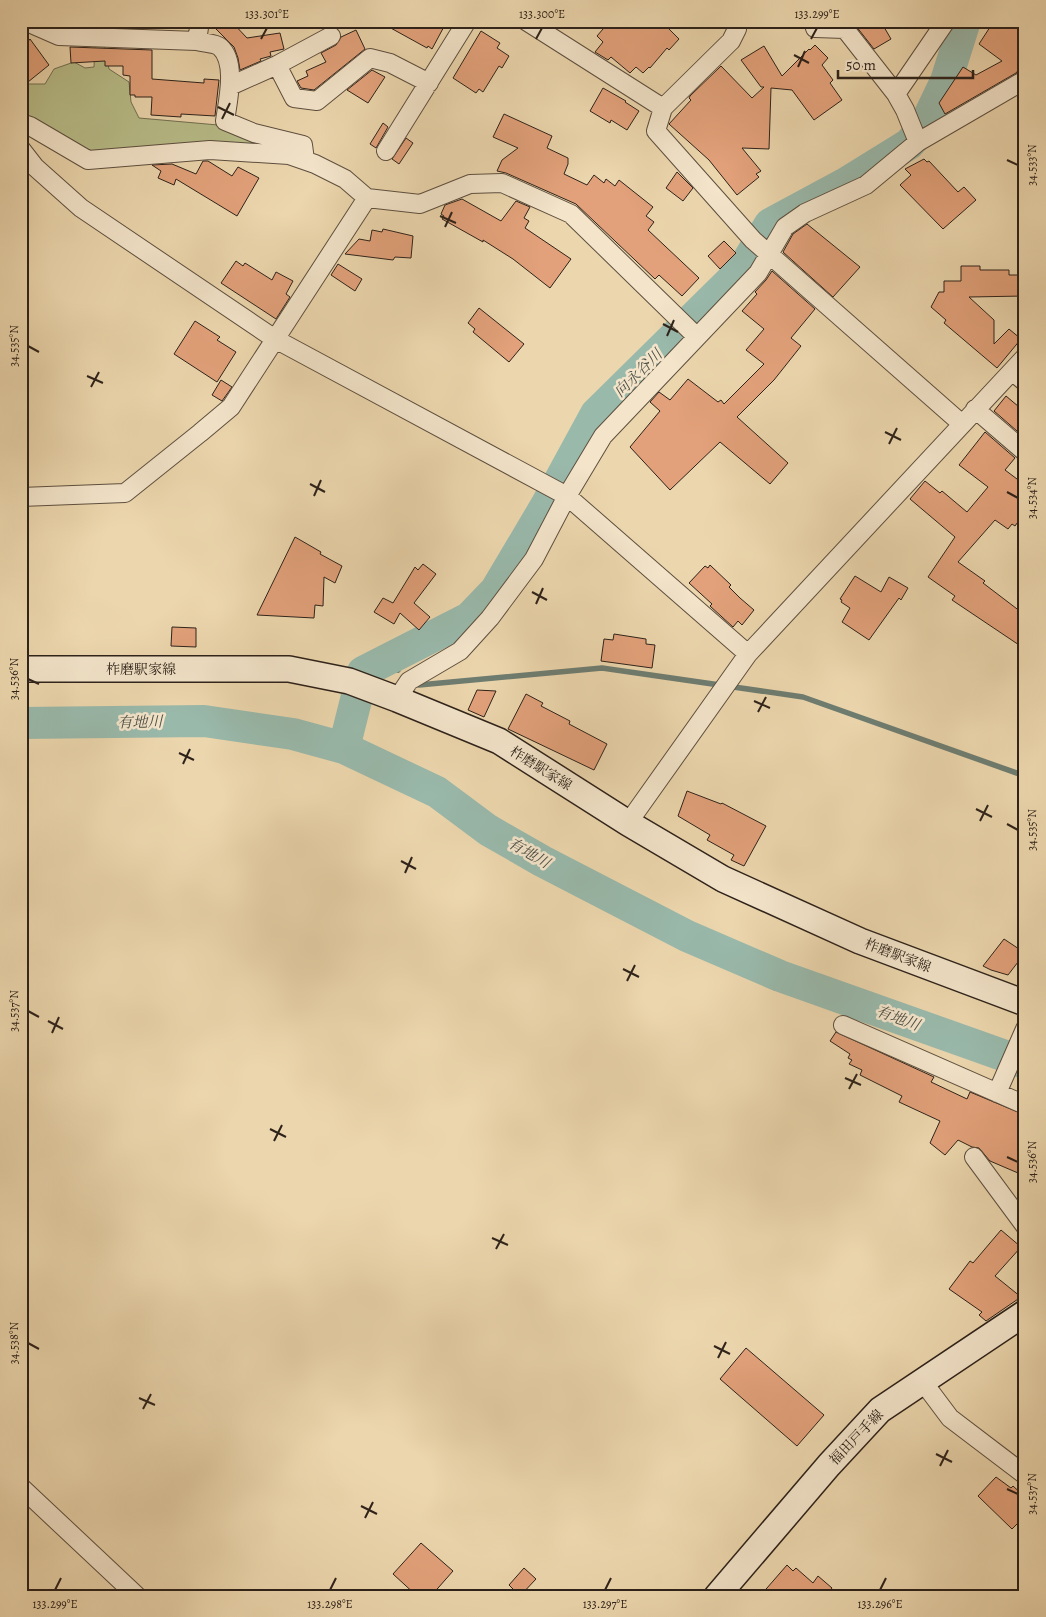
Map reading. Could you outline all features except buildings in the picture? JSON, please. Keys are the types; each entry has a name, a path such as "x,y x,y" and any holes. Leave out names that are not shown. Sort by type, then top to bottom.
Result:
{"main road":[{"name":"柞磨駅家線","path":"21,670 289,669 358,685 499,741 628,823 731,883 860,941 1025,1003"},
{"name":"福田戸手線","path":"717,1596 880,1410 1025,1313"}],"street":[{"path":"21,30 27,21 59,36 197,41 219,46 229,58 230,86 225,120 254,133 303,145 304,160"},
{"path":"197,41 200,21"},
{"path":"386,151 467,21"},
{"path":"526,21 662,108"},
{"path":"732,21 736,29 731,41 662,108 656,131 753,240 962,424"},
{"path":"813,21 815,28 844,28 896,94 905,110 918,142"},
{"path":"896,94 946,21"},
{"path":"230,86 277,65 331,36"},
{"path":"277,65 294,98 317,101 370,58 390,63 429,83"},
{"path":"397,699 409,681 460,651 490,618 534,560 567,496 603,436 696,336 758,273 785,227 805,213 866,186 918,142 1023,81 1025,78"},
{"path":"21,123 30,126 88,160 210,150 289,155 345,179 367,198 420,204 470,184 502,183 571,214 696,336"},
{"path":"21,149 34,167 81,208 275,339 567,496 748,654"},
{"path":"21,497 126,493 200,433 230,407 367,198"},
{"path":"628,823 748,654 975,410 1018,376 1025,357"},
{"path":"975,410 1025,452"},
{"path":"843,1025 1025,1105"},
{"path":"997,1093 1025,1029"},
{"path":"974,1157 1025,1226"},
{"path":"923,1382 950,1418 1025,1475"},
{"path":"21,1487 137,1596"}],"green space":[{"path":"95,44 104,44 109,69 129,82 131,102 139,118 218,125 293,146 89,156 21,118 21,79 27,84 45,84 54,69 74,62 85,68 94,67"}],"waterway":[{"name":"向永谷川","path":"344,748 363,672 469,618 496,590 547,504 596,414 742,270 770,224 846,183 909,144 924,127 946,81 965,21"},
{"path":"391,658 398,670"},
{"path":"419,685 602,668 803,697 1025,776"},
{"name":"有地川","path":"21,723 204,721 293,734 344,748 437,792 488,830 542,861 687,936 780,976 1025,1063"}]}
